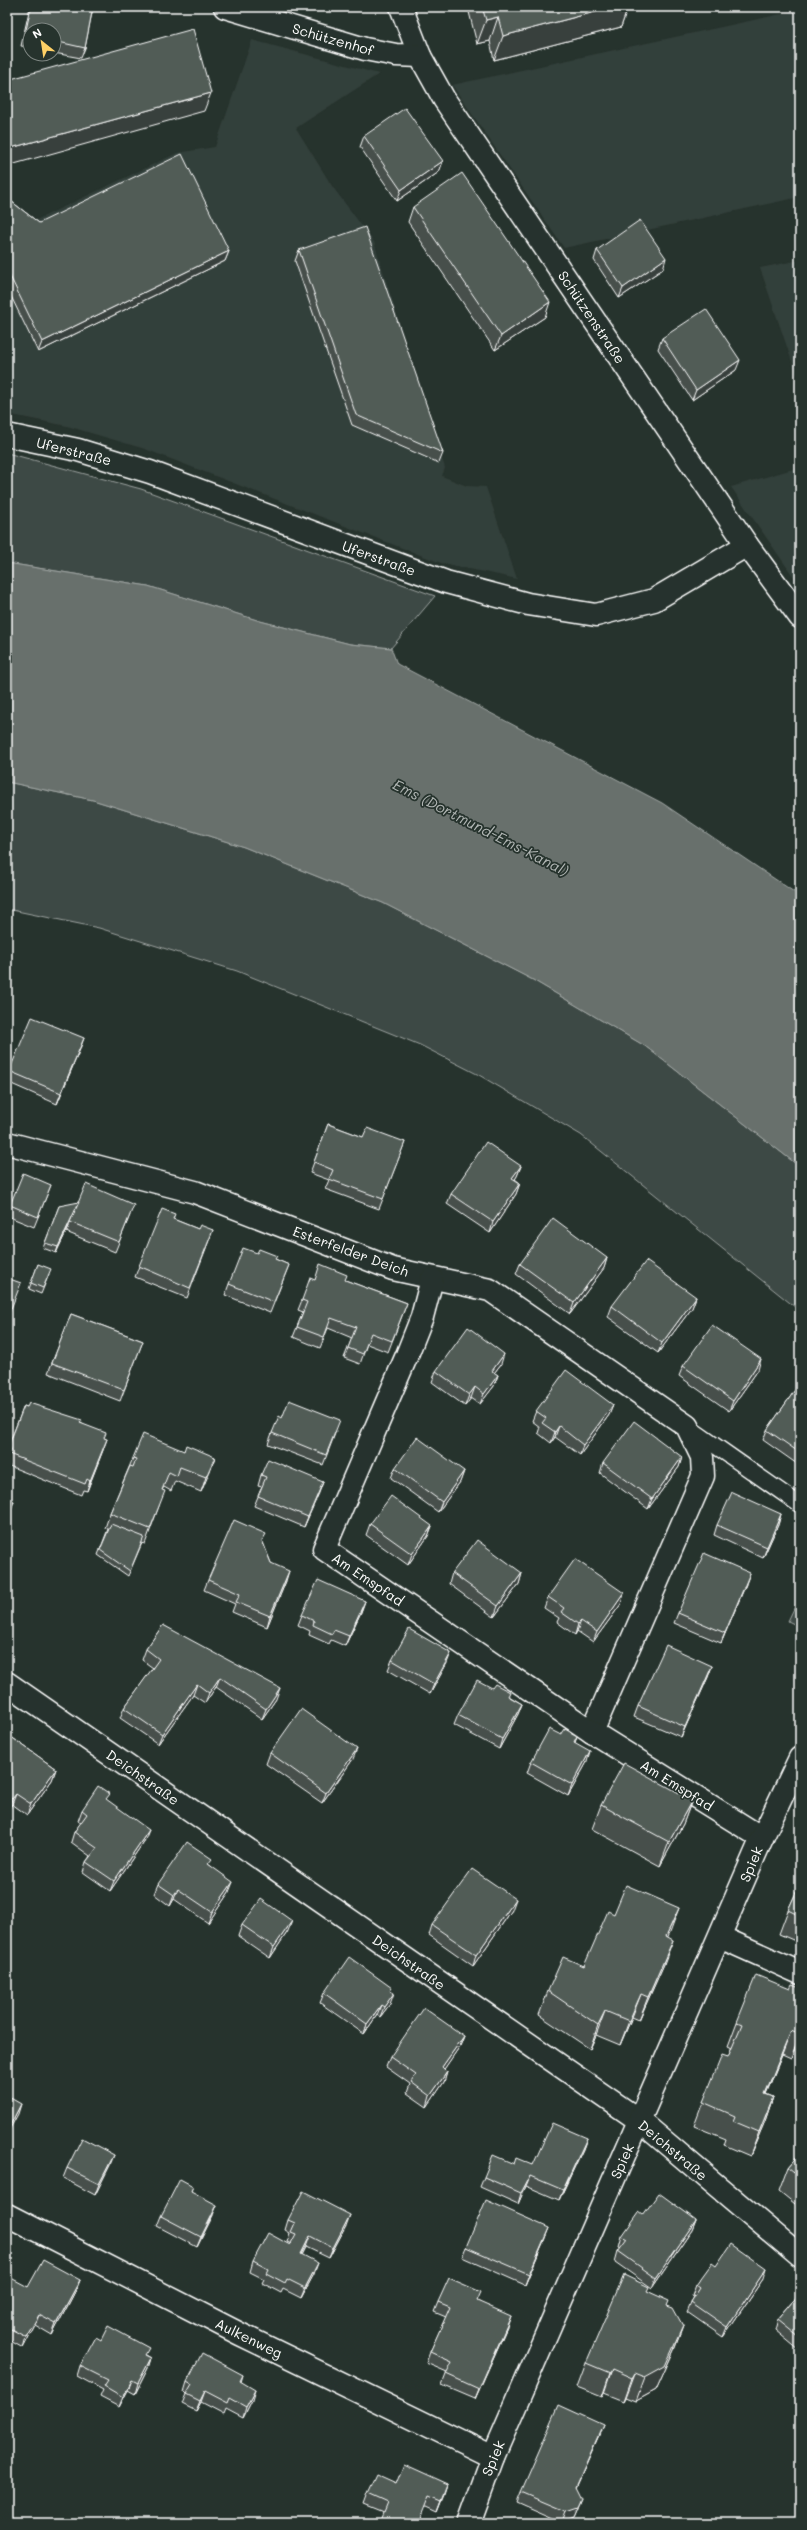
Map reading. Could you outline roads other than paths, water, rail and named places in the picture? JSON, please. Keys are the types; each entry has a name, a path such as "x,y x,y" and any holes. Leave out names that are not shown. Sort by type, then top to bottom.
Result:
{"street":[{"name":"Schützenhof","path":"225,7 365,49 396,55 420,56"},
{"name":"Schützenstraße","path":"401,7 420,56 444,99 747,545 800,616"},
{"name":"Uferstraße","path":"7,435 78,450 150,472 446,582 528,604 596,615 654,600 747,545"},
{"name":"Esterfelder Deich","path":"7,1143 195,1192 393,1269 432,1279 465,1283 490,1290 687,1426"},
{"name":"Am Emspfad","path":"432,1279 422,1317 324,1549 592,1732 762,1838"},
{"path":"592,1732 703,1476 702,1457 687,1426"},
{"name":"Deichstraße","path":"7,1683 640,2121 800,2256"},
{"name":"Spiek","path":"469,2523 494,2457 762,1838 800,1758"},
{"path":"720,1937 800,1972"},
{"name":"Aulkenweg","path":"7,2215 240,2334 494,2457"}],"lane":[{"path":"687,1426 800,1505"}],"water":[{"name":"Ems (Dortmund-Ems-Kanal)","path":"7,563 148,586 260,621 350,644 391,648 397,664 662,803 800,896 800,1167 645,1046 533,980 383,903 244,847 93,800 7,782"}]}
